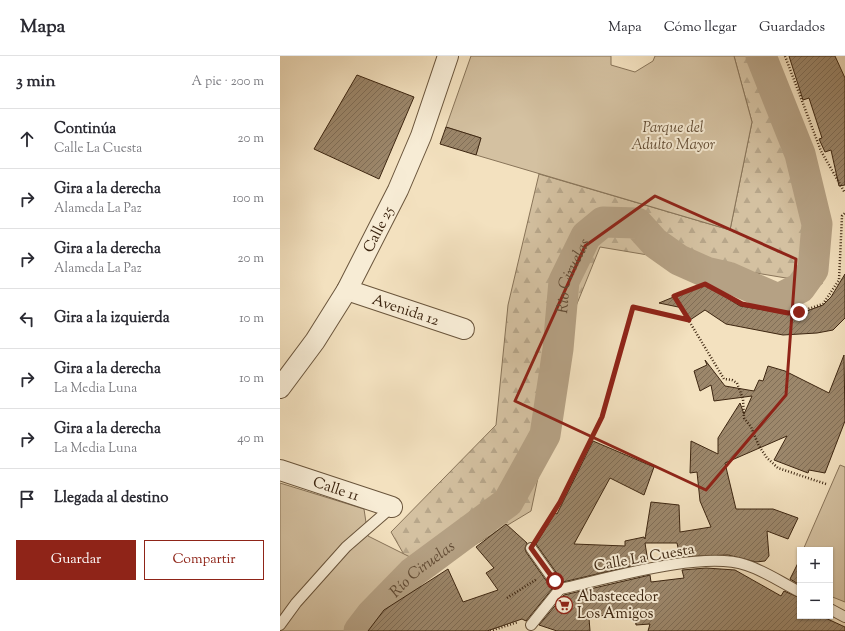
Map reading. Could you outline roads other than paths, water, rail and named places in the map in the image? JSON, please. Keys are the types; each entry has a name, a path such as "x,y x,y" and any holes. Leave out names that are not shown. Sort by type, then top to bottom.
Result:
{"street":[{"name":"Calle 25","path":"280,388 314,341 347,290 398,190 421,136 448,56"},
{"name":"Avenida 12","path":"347,290 464,329"},
{"name":"Calle 11","path":"280,470 392,507"}],"lane":[{"path":"280,625 296,603 346,548 392,507"},
{"path":"528,622 560,589 531,548"},
{"name":"Calle La Cuesta","path":"560,589 670,565 728,561 745,564 797,590"},
{"path":"833,610 845,617"}],"waterway":[{"name":"Río Ciruelas","path":"359,631 372,614 412,573 508,502 545,435 558,349 564,281 586,236 603,222 637,223 655,243 679,260 706,272 728,277 778,299 800,288 813,270 817,224 800,154 761,56"}],"place":[{"name":"Abastecedor Los Amigos","path":"564,605"}],"park label":[{"name":"Parque del Adulto Mayor","path":"673,136"}]}
